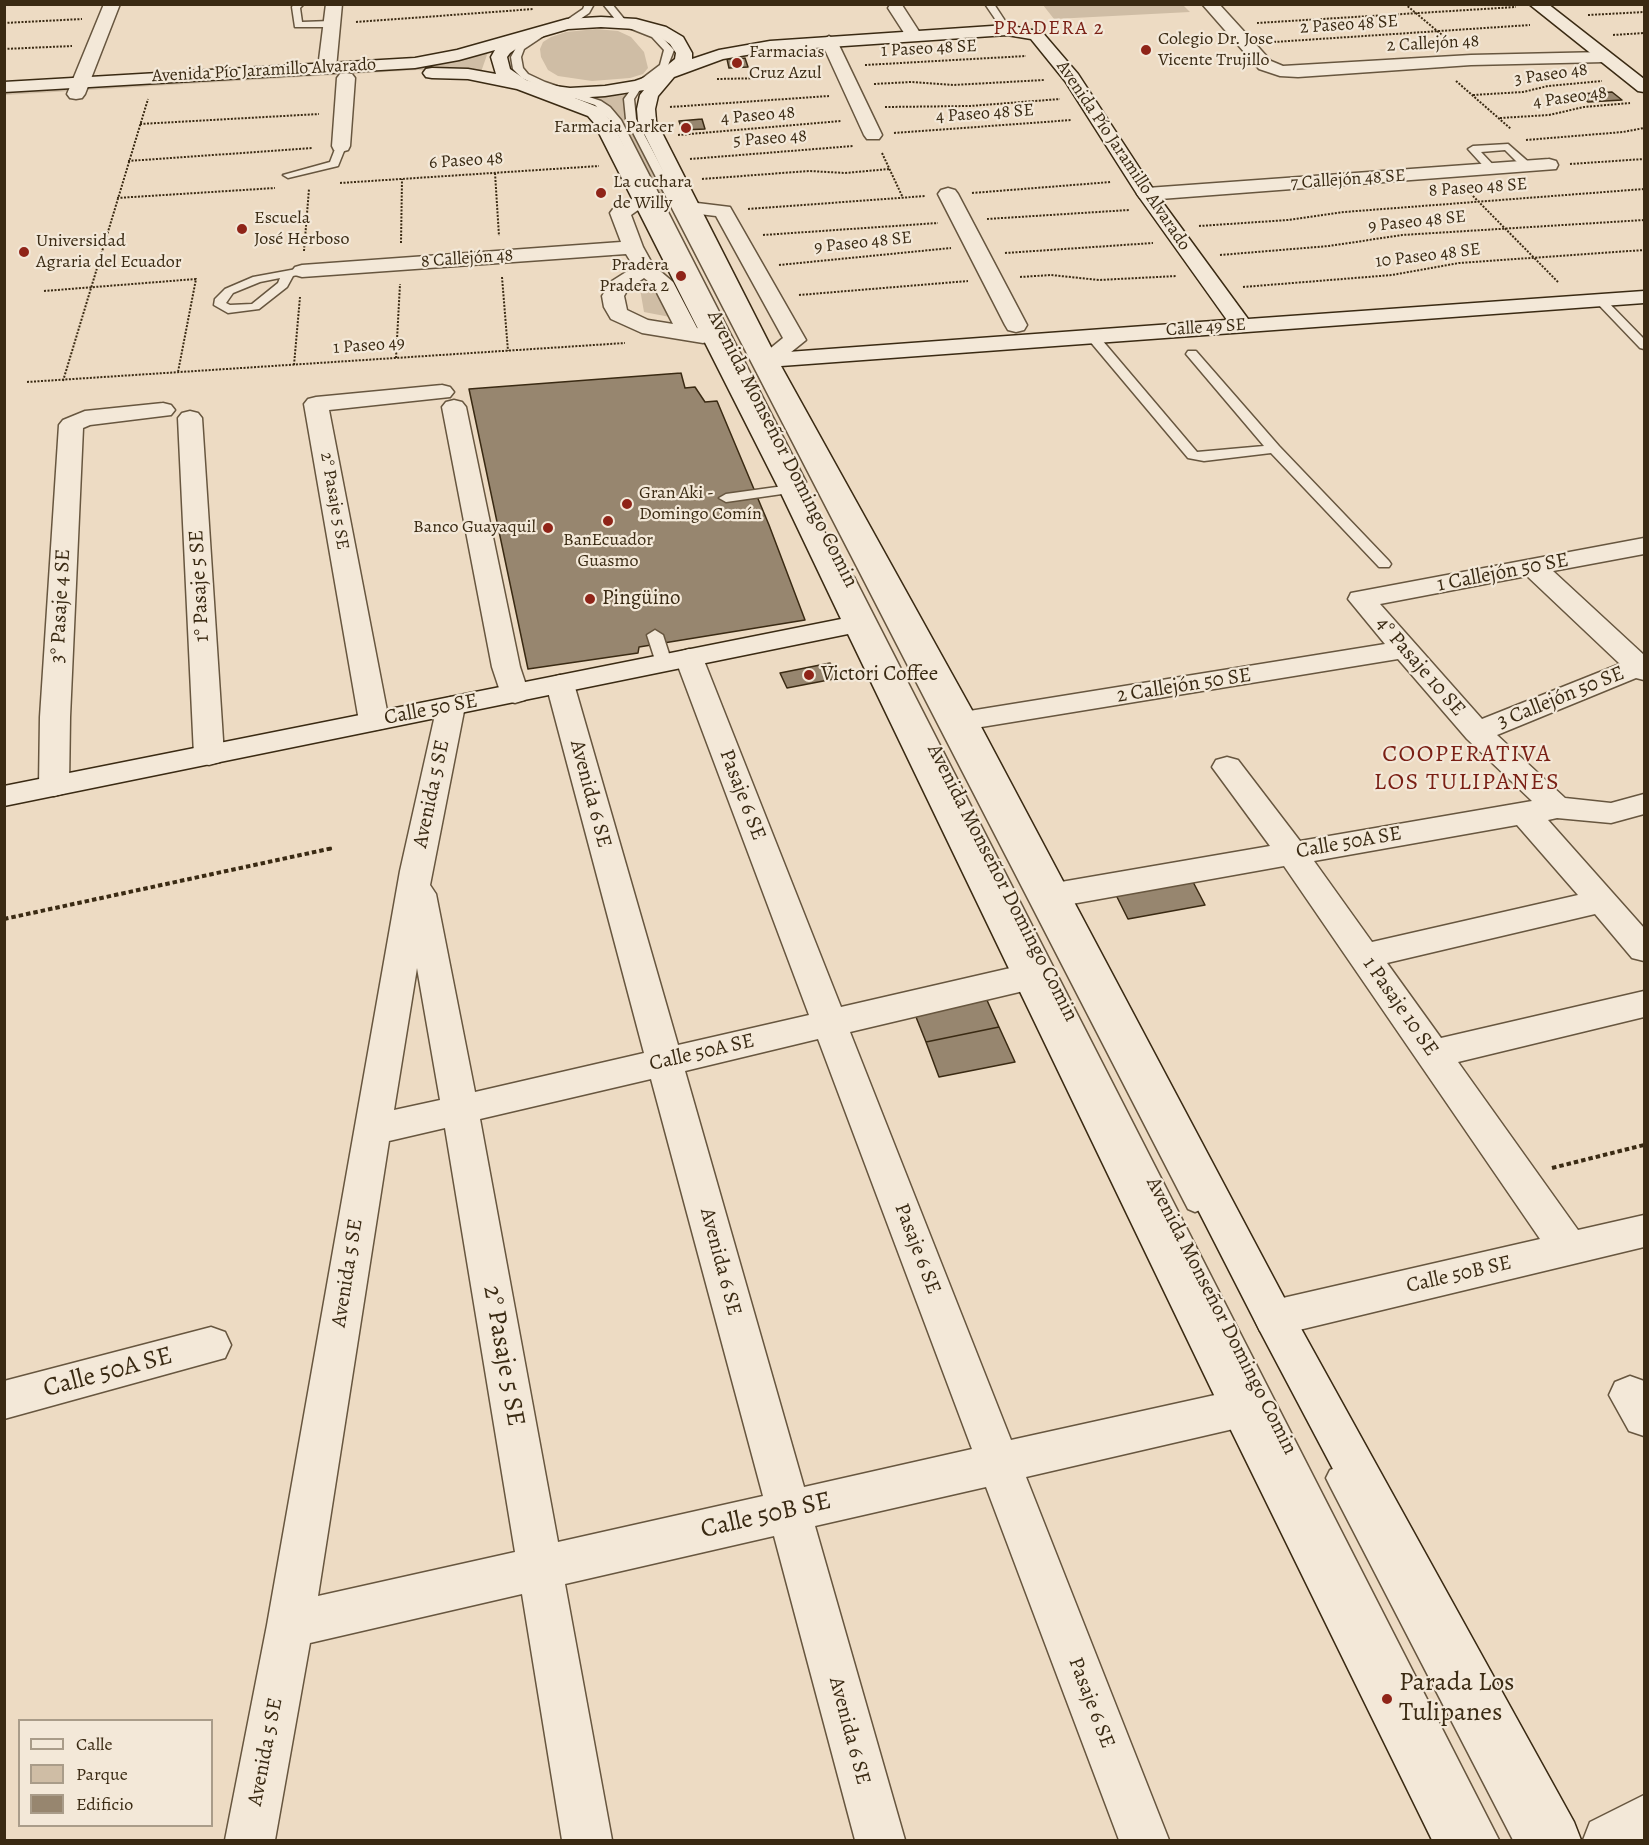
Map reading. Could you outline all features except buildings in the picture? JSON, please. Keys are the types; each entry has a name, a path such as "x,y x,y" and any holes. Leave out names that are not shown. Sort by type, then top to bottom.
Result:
{"street":[{"path":"327,68 334,4"},
{"path":"528,87 502,71 499,57 503,50 525,35 568,12 577,4"},
{"path":"1210,4 1246,44"},
{"path":"1537,5 1639,83"},
{"path":"897,8 914,36"},
{"path":"78,88 109,11"},
{"path":"525,35 621,13 656,29 694,37"},
{"name":"Avenida Monseñor Domingo Comin","path":"656,29 677,41 684,53 683,60 647,99 647,121 653,137 767,360 1055,895 1270,1328 1556,1840"},
{"name":"Avenida Pío Jaramillo Alvarado","path":"4,87 150,90 458,73 570,93 605,92 638,86 719,55 799,43 1007,30 1036,35 1072,78 1147,194 1241,325"},
{"name":"Avenida Pío Jaramillo Alvarado","path":"4,99 78,88 439,60 525,35"},
{"name":"Avenida Pío Jaramillo Alvarado","path":"712,39 799,43"},
{"path":"829,41 858,104"},
{"name":"2 Callejón 48","path":"1246,44 1265,65 1280,71 1298,72 1471,60 1605,57"},
{"path":"341,146 346,78"},
{"name":"Avenida Monseñor Domingo Comin","path":"528,87 594,112 602,121 642,200 700,335"},
{"name":"7 Callejón 48 SE","path":"1147,194 1549,165"},
{"path":"948,194 1016,325"},
{"name":"Avenida Monseñor Domingo Comin","path":"642,200 620,213 633,247 645,269 662,282 700,335 791,489 1242,1408 1458,1840"},
{"name":"Avenida Monseñor Domingo Comin","path":"689,208 723,211 795,340 767,360"},
{"name":"8 Callejón 48","path":"295,273 633,247"},
{"name":"Avenida Monseñor Domingo Comin","path":"645,269 619,285 613,296 615,307 627,320 642,326 700,335"},
{"name":"Calle 49 SE","path":"767,360 1644,297"},
{"name":"2° Pasaje 5 SE","path":"374,721 316,405 448,400 506,667 515,694"},
{"name":"3° Pasaje 4 SE","path":"54,786 55,717 71,425 85,418 163,410"},
{"name":"1° Pasaje 5 SE","path":"190,418 209,755"},
{"name":"1 Callejón 50 SE","path":"1361,599 1644,546"},
{"path":"1533,567 1643,667"},
{"name":"4° Pasaje 10 SE","path":"1361,599 1477,732 1557,808"},
{"name":"Calle 50 SE","path":"4,796 858,624"},
{"name":"2 Callejón 50 SE","path":"963,721 1405,649"},
{"name":"Pasaje 6 SE","path":"676,660 830,1023 1144,1840"},
{"name":"3 Callejón 50 SE","path":"1477,732 1643,667"},
{"name":"Avenida 6 SE","path":"560,684 880,1840"},
{"name":"Avenida 5 SE","path":"250,1840 290,1625 416,871 451,706"},
{"name":"1 Pasaje 10 SE","path":"1227,767 1292,853 1569,1249"},
{"name":"Calle 50A SE","path":"1055,895 1524,813 1557,808 1611,813 1644,804"},
{"path":"1524,813 1644,949"},
{"name":"2° Pasaje 5 SE","path":"416,871 460,1109 587,1840"},
{"path":"1364,956 1602,901"},
{"name":"Calle 50A SE","path":"372,1130 1032,976"},
{"path":"1433,1054 1644,1004"},
{"name":"Calle 50B SE","path":"1270,1328 1644,1231"},
{"name":"Calle 50A SE","path":"4,1400 211,1346"},
{"name":"Calle 50B SE","path":"290,1625 1242,1408"},
{"path":"1608,1840 1644,1820"}],"lane":[{"path":"300,4 296,7 298,25 331,24"},
{"name":"Avenida Monseñor Domingo Comin","path":"590,4 586,11 567,24 530,40 520,48 516,57 518,69 525,76 542,84 598,103 608,109 616,120 1486,1840"},
{"path":"607,4 655,35 669,50 664,66 638,86"},
{"path":"989,4 1007,30"},
{"name":"Avenida Monseñor Domingo Comin","path":"638,86 629,99 631,119 1270,1328"},
{"path":"288,175 334,164 341,146"},
{"path":"1492,169 1473,148 1508,147 1528,166"},
{"path":"295,273 255,307 228,309 220,305 221,299 229,291 258,279 295,273"},
{"path":"1600,300 1644,345"},
{"path":"1092,336 1193,455 1204,458 1274,449"},
{"path":"1192,354 1274,449 1384,564"},
{"path":"726,498 791,489"},
{"path":"655,635 676,660"},
{"path":"1330,1464 1527,1840"}],"path":[{"path":"1405,4 1471,60"},
{"path":"1228,24 1537,5"},
{"path":"331,24 534,9"},
{"path":"4,23 109,11"},
{"name":"2 Paseo 48 SE","path":"1246,44 1437,31 1644,12"},
{"path":"4,50 94,45"},
{"name":"1 Paseo 48 SE","path":"858,104 1054,54"},
{"path":"1435,63 1515,133"},
{"path":"668,75 858,104 911,82 953,85 1072,78"},
{"name":"3 Paseo 48","path":"1472,95 1523,92 1548,86 1639,83"},
{"path":"63,381 150,90"},
{"path":"670,107 970,105 1084,97"},
{"name":"4 Paseo 48","path":"1500,118 1549,115 1584,106 1634,103"},
{"path":"858,104 903,198"},
{"name":"4 Paseo 48 SE","path":"858,104 1099,118"},
{"name":"4 Paseo 48","path":"653,137 858,104"},
{"name":"5 Paseo 48","path":"665,161 858,104"},
{"path":"140,124 343,112"},
{"path":"1644,128 1623,132 1522,140 1549,165 1644,159"},
{"path":"128,161 341,146"},
{"name":"6 Paseo 48","path":"332,184 625,164"},
{"path":"675,181 809,171 845,173 890,169"},
{"path":"1449,172 1577,302"},
{"path":"117,198 285,187"},
{"name":"8 Paseo 48 SE","path":"1176,234 1344,212 1644,189"},
{"name":"9 Paseo 48 SE","path":"1192,257 1329,246 1402,235 1644,220"},
{"name":"9 Paseo 48 SE","path":"754,267 1176,234"},
{"name":"10 Paseo 48 SE","path":"1216,289 1392,275 1459,263 1644,249"},
{"path":"44,291 196,279 178,372"},
{"name":"1 Paseo 49","path":"27,382 633,343"},
{"path":"4,919 333,848"},
{"path":"1518,1176 1644,1145"}],"green space":[{"path":"1043,5 1183,5 1190,12 1054,19"},
{"path":"596,29 618,31 631,37 644,52 648,68 643,74 630,78 592,81 558,76 548,70 541,57 540,49 543,42 566,32"},
{"path":"488,52 481,72 417,70 5,95 5,92 417,67 448,63"},
{"path":"634,94 626,101 664,189 663,199 653,192 599,106 582,99"},
{"path":"654,282 670,317 644,312 640,289"}],"place":[{"name":"Colegio Dr. Jose Vicente Trujillo","path":"1146,50"},
{"name":"Farmacias Cruz Azul","path":"737,63"},
{"name":"Farmacia Parker","path":"686,128"},
{"name":"La cuchara de Willy","path":"601,193"},
{"name":"Escuela José Herboso","path":"242,229"},
{"name":"Universidad Agraria del Ecuador","path":"24,252"},
{"name":"Pradera Pradera 2","path":"681,276"},
{"name":"Gran Aki - Domingo Comín","path":"627,504"},
{"name":"BanEcuador Guasmo","path":"608,521"},
{"name":"Banco Guayaquil","path":"548,528"},
{"name":"Pingüino","path":"590,599"},
{"name":"Victori Coffee","path":"809,675"},
{"name":"Parada Los Tulipanes","path":"1387,1699"}],"district":[{"name":"PRADERA 2","path":"1049,29"},
{"name":"COOPERATIVA LOS TULIPANES","path":"1467,769"}]}
